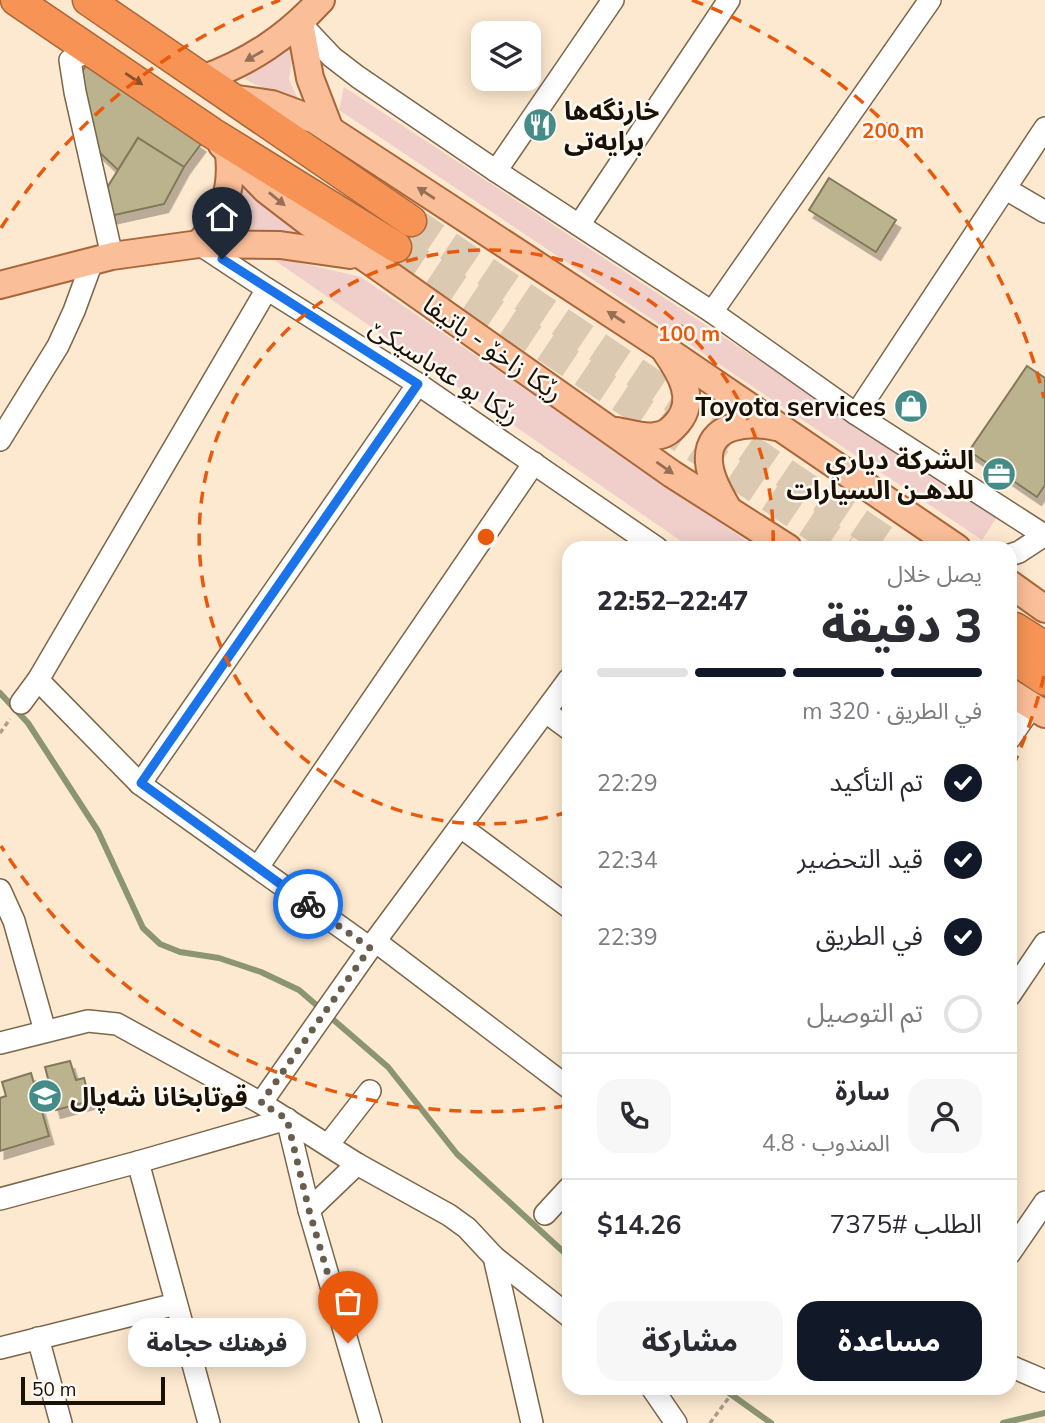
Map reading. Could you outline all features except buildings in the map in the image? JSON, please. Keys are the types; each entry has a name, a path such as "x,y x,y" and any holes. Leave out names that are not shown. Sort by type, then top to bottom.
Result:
{"highway":[{"name":"رێکا زاخۆ - باتیفا","path":"16,0 75,47 220,143 396,247"},
{"path":"88,0 411,221"},
{"path":"1017,643 1045,648"},
{"path":"1017,648 1045,680"}],"main road":[{"path":"202,79 254,56 300,23 321,0"},
{"path":"300,23 310,78 330,130"},
{"path":"230,98 292,110 330,130 662,347 947,541"},
{"path":"199,244 217,221 225,205 231,171 220,143"},
{"name":"رێکا زاخۆ - باتیفا","path":"220,143 266,190 289,209 367,259 672,474 777,541"},
{"path":"0,285 102,259 199,244 304,247 367,259"},
{"path":"609,429 658,436 667,433 682,417 687,395 683,380 662,347"},
{"path":"728,509 709,463 714,440 732,426 757,423 781,428"},
{"path":"1017,589 1045,609"},
{"path":"1017,696 1039,710"}],"street":[{"path":"496,171 613,0"},
{"path":"579,225 729,0"},
{"path":"712,312 930,0"},
{"path":"300,23 344,66 496,171 712,312 856,414 1045,536 1017,551"},
{"path":"0,440 58,346 102,259 75,92 75,47"},
{"path":"856,414 1045,128"},
{"path":"1006,189 1045,212"},
{"name":"رێكا بو عه‌باسيكێ","path":"199,244 418,384 647,541"},
{"path":"21,703 38,680 267,289"},
{"path":"141,783 418,384"},
{"path":"258,867 534,463"},
{"path":"38,680 141,783 562,1082"},
{"path":"261,1103 372,945 562,689"},
{"path":"1017,731 1039,710"},
{"path":"546,712 562,724"},
{"path":"461,827 562,901"},
{"path":"0,890 14,921 45,1031"},
{"path":"1017,985 1045,943"},
{"path":"0,1043 88,1021 117,1024 261,1103 357,1164 449,1215 467,1228 494,1257 562,1310"},
{"path":"328,1145 370,1091"},
{"path":"0,1199 287,1119"},
{"path":"287,1119 309,1210 371,1423"},
{"path":"138,1162 209,1423"},
{"path":"309,1210 357,1164"},
{"path":"545,1214 562,1196"},
{"path":"1017,1243 1045,1202"},
{"path":"494,1257 532,1423"},
{"path":"0,1348 176,1304"},
{"path":"38,1338 61,1423"},
{"path":"1017,1369 1045,1381"},
{"path":"657,1395 676,1423"}],"path":[{"path":"710,1423 731,1395"}],"shaded area":[{"path":"284,46 294,49 289,79 301,106 244,79"},
{"path":"344,87 997,517 982,540 339,110"},
{"path":"239,177 309,234 219,234 236,215"},
{"path":"267,255 361,277 747,541 681,541"}],"waterway":[{"path":"0,693 28,723 98,831 143,928 160,944 180,952 219,958 261,972 299,990 388,1067 457,1154 562,1251"},
{"path":"732,1395 771,1423"},
{"path":"1003,1423 1045,1413"}],"tunnel":[{"path":"411,221 886,541"},
{"path":"396,247 836,541"}],"way so far":[{"path":"308,904 370,948 261,1103 287,1119 309,1210 348,1343"}],"place":[{"name":"خارنگه‌ها برايه‌تى","path":"540,125"},
{"name":"Toyota services","path":"911,406"},
{"name":"الشركة دياري للدهـن السيارات","path":"999,474"},
{"name":"قوتابخانا شەپال","path":"45,1096"},
{"name":"فرهنك حجامة","path":"348,1343"}],"route":[{"path":"222,259 418,384 141,783 308,904"}]}
